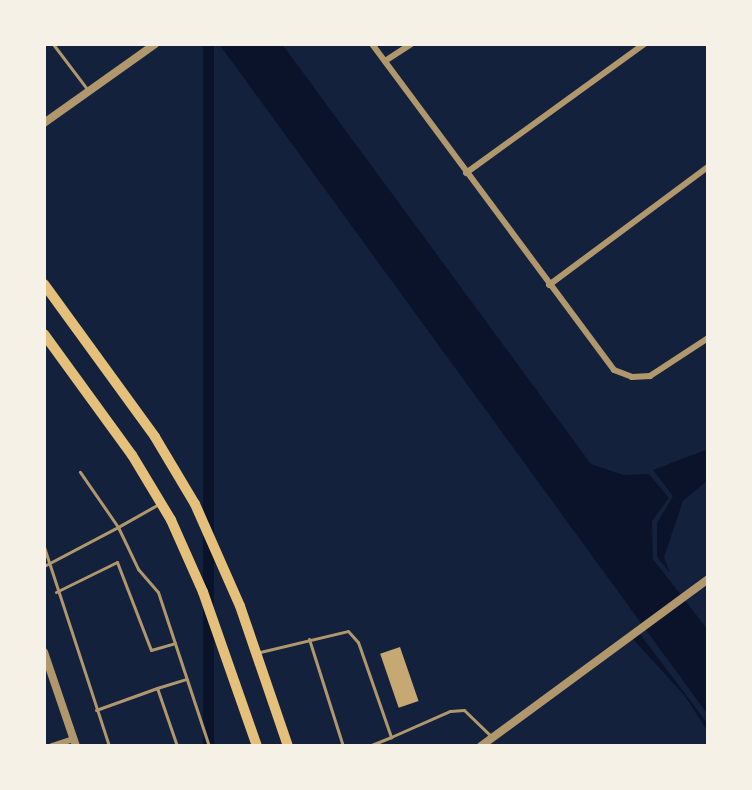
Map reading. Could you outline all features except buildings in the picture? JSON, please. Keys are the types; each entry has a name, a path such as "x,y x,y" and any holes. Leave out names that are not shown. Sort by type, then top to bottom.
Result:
{"main road":[{"path":"44,284 177,470 221,559 288,746"},
{"path":"44,334 161,502 203,592 257,746"}],"street":[{"path":"44,123 155,44"},
{"path":"372,44 608,364 622,374 641,378 660,373 708,338"},
{"path":"385,61 411,44"},
{"path":"466,173 644,44"},
{"path":"549,285 708,167"},
{"path":"481,746 497,743 634,632 708,579"},
{"path":"44,652 75,742 52,746"}],"lane":[{"path":"53,44 89,91"},
{"path":"80,472 118,527 138,569 158,592 209,746"},
{"path":"44,566 161,502"},
{"path":"44,547 51,562 56,592 109,746"},
{"path":"56,592 117,562 151,650 175,643"},
{"path":"256,653 348,631 358,642 391,737"},
{"path":"309,638 343,746"},
{"path":"96,710 187,679"},
{"path":"157,688 177,746"},
{"path":"369,746 450,711 464,710 497,743"}],"water":[{"path":"203,44 214,44 214,746 203,746"},
{"path":"219,44 282,44 591,464 624,475 649,474 669,498 652,521 653,559 708,630 708,715"},
{"path":"708,449 708,480 683,501 664,557 670,573 657,557 657,523 673,496 653,470"},
{"path":"640,634 708,724 708,732 684,695 633,639"}]}
